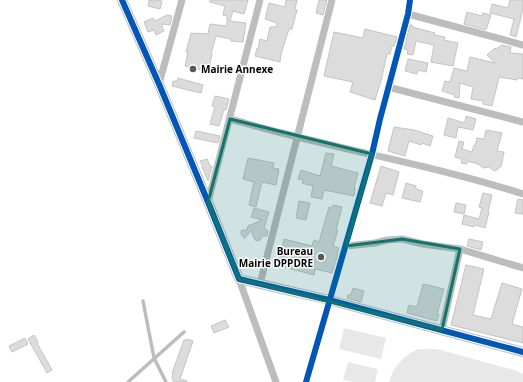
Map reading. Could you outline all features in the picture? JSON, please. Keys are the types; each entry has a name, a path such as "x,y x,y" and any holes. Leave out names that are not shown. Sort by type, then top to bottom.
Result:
{"street":[{"path":"122,0 208,202 239,279 276,382"},
{"path":"159,84 182,0"},
{"path":"208,202 260,0"},
{"path":"260,284 332,0"},
{"path":"306,382 372,154 408,14 410,0"},
{"path":"408,14 523,45"},
{"path":"388,87 523,122"},
{"path":"230,119 297,137 494,184 523,194"},
{"path":"346,246 402,239 423,244 460,249 523,268"},
{"path":"442,330 460,249"},
{"path":"239,279 329,300 523,352"}],"lane":[{"path":"143,301 154,358 166,382"},
{"path":"128,382 184,332"}],"highlighted area":[{"path":"230,119 372,154 346,246 402,239 460,249 442,330 239,279 208,202"}],"shaded area":[{"path":"344,328 386,338 381,359 339,349"},
{"path":"418,349 437,349 517,371 523,374 523,382 389,382 396,366 404,358"},
{"path":"348,362 378,369 375,382 353,382 343,380"}],"building":[{"path":"149,0 162,1 160,9 148,6"},
{"path":"210,0 248,0 244,14 233,11 230,21 246,23 243,42 231,41 231,39 216,36 210,64 203,63 202,70 185,66 188,52 186,52 191,33 208,34 210,24 227,26 227,16 223,15 225,6 210,2"},
{"path":"286,0 297,0 295,9 297,10 292,29 289,29 280,62 255,56 260,39 267,41 270,27 276,27 277,23 265,19 269,3 285,7"},
{"path":"319,0 327,0 323,15 316,13"},
{"path":"510,0 523,0 523,9 516,37 510,35 514,19 490,13 492,4 508,8"},
{"path":"467,12 482,16 483,13 491,15 486,30 464,24"},
{"path":"167,15 172,16 170,25 161,24 164,31 156,35 154,30 148,32 144,22 153,18 155,21"},
{"path":"410,25 412,25 412,27 435,33 434,35 445,37 444,40 458,43 453,66 431,62 434,45 416,41 413,55 407,54 408,50 404,49"},
{"path":"365,29 397,37 390,54 387,54 375,100 350,92 353,82 324,76 334,32 363,38"},
{"path":"502,45 511,47 510,53 523,54 523,79 517,78 517,80 499,77 492,106 483,104 483,101 471,99 473,87 460,83 459,98 454,97 455,95 442,91 445,81 450,82 454,68 467,71 470,57 495,63 487,55 495,48 496,49"},
{"path":"408,59 428,63 426,72 418,70 417,74 405,71"},
{"path":"178,78 203,85 201,93 172,86 173,81 177,81"},
{"path":"215,96 229,99 219,126 210,124 215,107 212,106"},
{"path":"466,116 476,119 473,130 458,127 456,138 444,135 448,118 465,123"},
{"path":"394,127 414,130 433,136 430,146 409,141 405,156 388,151"},
{"path":"486,130 502,133 497,151 504,152 501,167 494,171 489,167 483,168 478,164 467,161 467,164 461,163 462,159 455,157 459,141 464,142 462,149 472,152 477,138 484,139"},
{"path":"196,131 220,136 218,143 194,138"},
{"path":"326,153 334,154 331,166 358,173 354,188 354,196 324,190 322,199 311,197 313,186 302,183 303,180 298,179 301,170 320,176"},
{"path":"248,158 274,163 273,168 279,169 276,185 262,182 256,207 249,205 254,182 243,179"},
{"path":"207,159 210,166 212,166 208,181 200,161"},
{"path":"381,166 399,172 393,195 386,193 382,206 370,203"},
{"path":"406,183 416,186 416,189 423,191 420,202 402,198"},
{"path":"483,193 492,195 485,228 475,225 474,227 462,224 464,215 479,219 482,208 479,207"},
{"path":"518,199 523,200 523,214 515,213"},
{"path":"299,201 310,203 306,220 296,218"},
{"path":"456,203 466,205 464,214 454,212"},
{"path":"333,205 342,207 336,230 338,230 333,246 339,248 332,273 315,269 314,275 280,266 281,262 279,261 284,239 312,246 314,240 319,242 329,207 332,208"},
{"path":"254,208 269,212 264,228 268,231 267,236 262,236 258,241 255,240 251,231 244,239 245,237 241,234 241,231 247,230 248,226 262,220 251,217"},
{"path":"469,239 483,242 481,250 467,246"},
{"path":"466,265 484,269 473,315 491,319 502,283 522,289 512,324 523,327 523,343 451,325"},
{"path":"423,284 444,289 437,314 439,314 437,321 407,313 409,305 417,307"},
{"path":"353,288 364,291 361,302 347,298 348,295 351,295"},
{"path":"225,320 229,327 214,333 211,326"},
{"path":"34,335 52,370 47,373 28,339"},
{"path":"25,338 28,344 12,352 9,346"},
{"path":"187,339 193,341 180,379 187,382 174,382 172,373 184,340"}],"cycle path":[{"path":"122,0 159,84 239,279 329,300 523,352"},
{"path":"306,382 372,154 408,14 410,0"}],"place":[{"name":"Mairie Annexe","path":"193,69"},
{"name":"Bureau Mairie DPPDRE","path":"321,257"}]}
